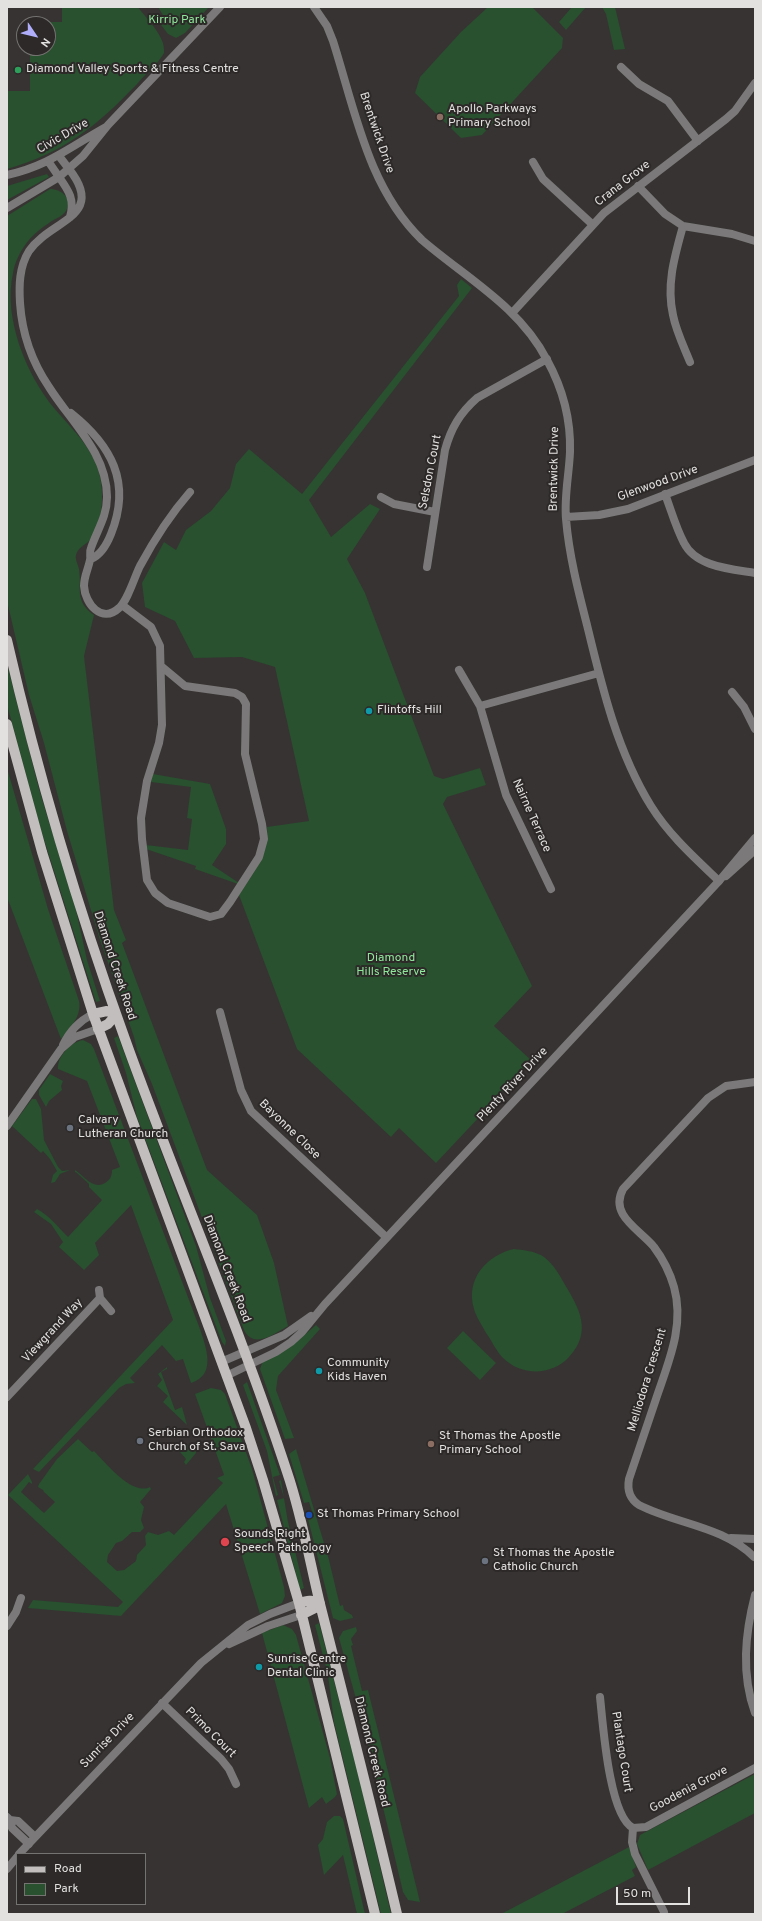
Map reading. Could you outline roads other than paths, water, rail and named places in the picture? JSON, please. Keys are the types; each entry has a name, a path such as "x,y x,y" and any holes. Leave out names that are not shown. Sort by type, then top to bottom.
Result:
{"main road":[{"name":"Diamond Creek Road","path":"7,640 22,703 51,809 78,899 116,1015 249,1365 288,1475 373,1812 397,1914"},
{"path":"7,724 42,852 98,1029 254,1451 299,1603 375,1914"},
{"path":"93,1014 107,1011 116,1015 108,1024 98,1029"},
{"name":"Sunrise Drive","path":"299,1603 308,1600 316,1600 320,1603 317,1607 302,1615"}],"street":[{"name":"Civic Drive","path":"7,208 59,177 69,169 95,143 108,125 220,7"},
{"name":"Brentwick Drive","path":"314,7 327,26 333,41 372,164 391,203 410,228 422,240 513,312 524,324 547,359 559,384 565,404 569,428 566,517 574,573 598,673 616,732 636,779 652,808 681,844 718,881"},
{"path":"621,67 639,84 668,101 698,141"},
{"name":"Crana Grove","path":"513,312 592,224 638,186 735,111 755,83"},
{"name":"Civic Drive","path":"7,175 59,156 108,125"},
{"path":"59,156 78,181 83,196 81,205 70,218 38,241 30,251 22,269 20,284 23,323 30,349 45,381 94,450 106,484 106,510 103,522 89,553 90,559 84,579 85,593 89,604 95,610 106,613 113,612 122,605 140,566 156,538 190,492"},
{"path":"48,161 72,198 73,207 70,218"},
{"path":"533,162 543,179 592,224"},
{"path":"638,186 664,214 683,226 732,234 755,241"},
{"path":"683,226 672,264 670,283 673,315 690,362"},
{"name":"Selsdon Court","path":"427,567 448,438 462,413 483,395 547,359"},
{"path":"64,406 90,429 106,448 117,475 119,503 114,526 101,552 96,557 90,559"},
{"name":"Glenwood Drive","path":"566,517 600,515 621,510 755,460"},
{"path":"665,494 684,544 694,555 720,567 755,573"},
{"path":"381,497 394,504 435,512"},
{"path":"122,605 143,619 154,631 160,646 162,725 159,743 147,781 142,818 145,874 152,890 168,903 203,915 214,917 224,911 256,863 263,846 262,824 245,754 246,704 242,697 235,693 185,686 161,666"},
{"name":"Nairne Terrace","path":"459,670 480,706 506,795 551,889"},
{"path":"480,706 598,673"},
{"path":"732,692 744,707 755,729"},
{"name":"Plenty River Drive","path":"226,1376 292,1342 302,1332 325,1304 718,881 755,838"},
{"name":"Plenty River Drive","path":"718,881 733,870 755,850"},
{"name":"Bayonne Close","path":"220,1012 241,1090 251,1111 386,1238"},
{"path":"7,1126 61,1049 74,1027 81,1020 93,1014"},
{"path":"61,1049 75,1037 98,1029"},
{"name":"Melliodora Crescent","path":"754,1558 744,1547 728,1537 644,1507 635,1502 629,1491 628,1479 672,1352 678,1319 677,1297 666,1267 655,1248 622,1214 619,1199 626,1184 708,1098 726,1086 755,1082"},
{"name":"Viewgrand Way","path":"7,1397 100,1294 111,1311"},
{"name":"Plenty River Drive","path":"221,1362 284,1335 304,1323 325,1304"},
{"name":"Melliodora Crescent","path":"728,1537 755,1539"},
{"path":"754,1558 752,1550 755,1543"},
{"path":"755,1595 752,1622 746,1644 746,1668 755,1713"},
{"path":"7,1626 16,1612 21,1598"},
{"name":"Sunrise Drive","path":"21,1853 162,1703 202,1663 219,1649 270,1614 299,1603"},
{"name":"Sunrise Drive","path":"250,1629 268,1626 302,1615"},
{"name":"Plantago Court","path":"600,1697 608,1766 617,1804 624,1820 633,1828"},
{"name":"Primo Court","path":"162,1703 221,1759 229,1769 236,1784"},
{"name":"Goodenia Grove","path":"633,1828 646,1827 755,1768"},
{"path":"9,1819 18,1821 35,1837"},
{"path":"9,1819 12,1828 29,1844"},
{"path":"633,1828 632,1842 635,1854 664,1912"},
{"path":"7,1869 16,1858"}],"place":[{"name":"Diamond Valley Sports & Fitness Centre","path":"18,70"},
{"name":"Apollo Parkways Primary School","path":"440,117"},
{"name":"Flintoffs Hill","path":"369,711"},
{"name":"Calvary Lutheran Church","path":"70,1128"},
{"name":"Community Kids Haven","path":"319,1371"},
{"name":"Serbian Orthodox Church of St. Sava","path":"140,1441"},
{"name":"St Thomas the Apostle Primary School","path":"431,1444"},
{"name":"St Thomas Primary School","path":"309,1515"},
{"name":"Sounds Right Speech Pathology","path":"225,1542"},
{"name":"St Thomas the Apostle Catholic Church","path":"485,1561"},
{"name":"Sunrise Centre Dental Clinic","path":"259,1667"}],"park label":[{"name":"Kirrip Park","path":"177,21"},
{"name":"Diamond Hills Reserve","path":"391,966"}]}
